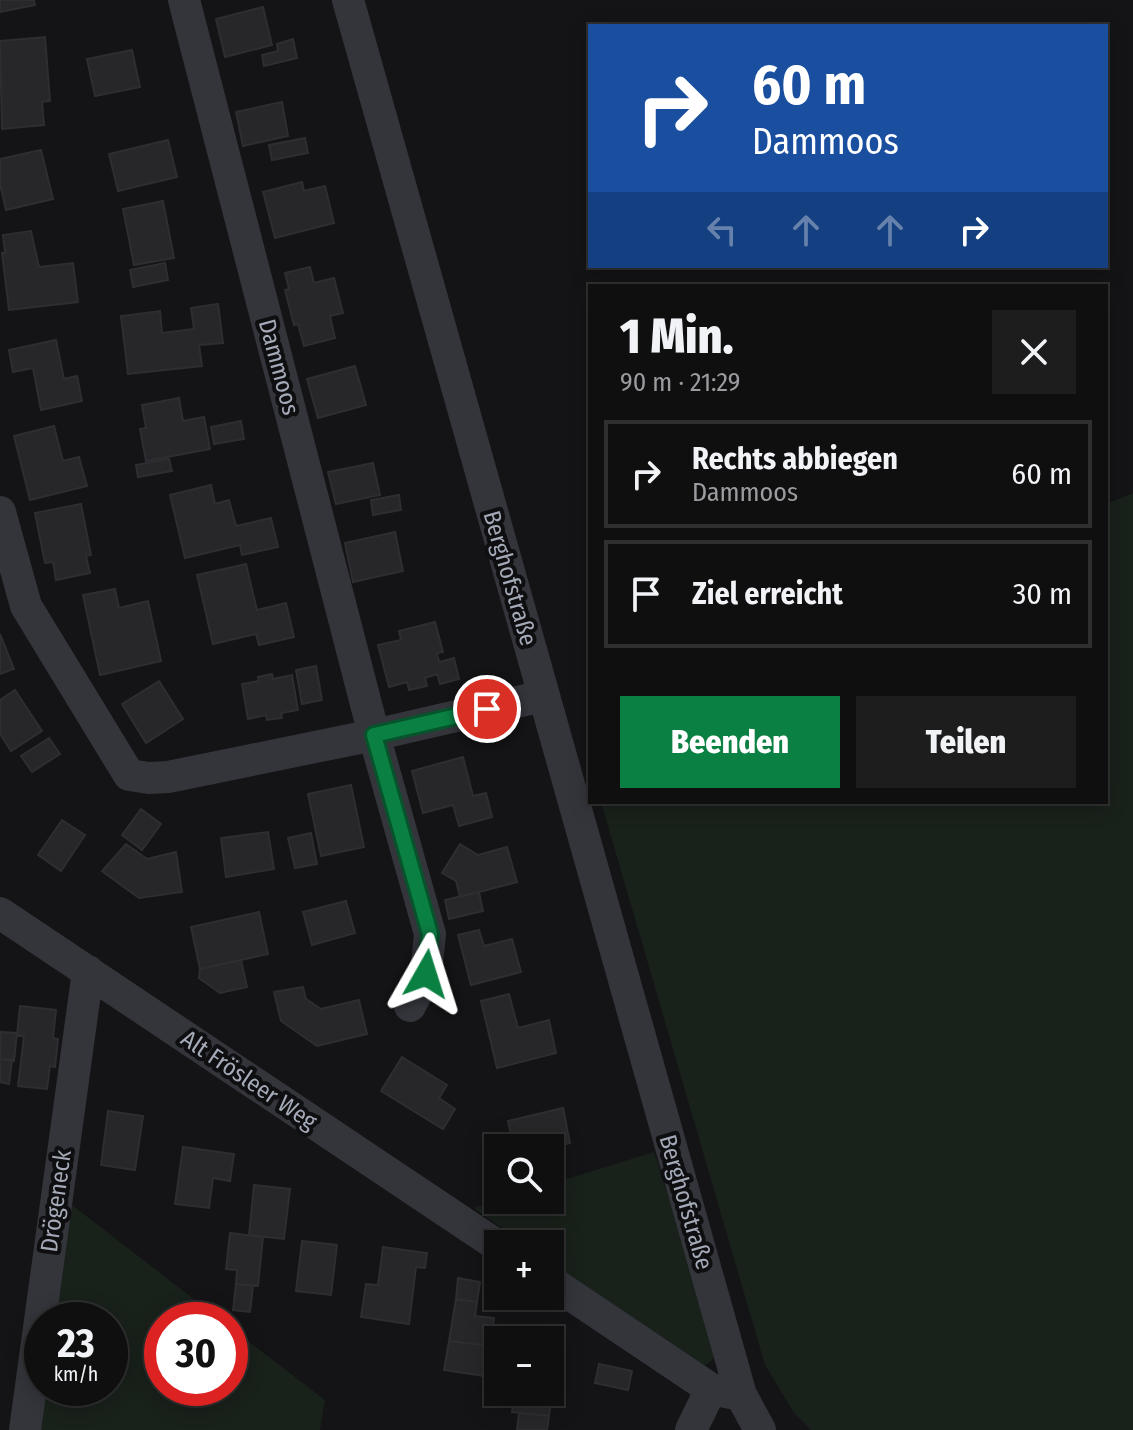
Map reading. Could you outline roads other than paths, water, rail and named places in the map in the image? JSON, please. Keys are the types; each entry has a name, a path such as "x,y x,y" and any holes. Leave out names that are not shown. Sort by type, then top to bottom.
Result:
{"street":[{"name":"Dammoos","path":"184,0 374,735 430,934 426,974 410,1006"},
{"name":"Berghofstraße","path":"348,0 543,696 726,1392 760,1430"},
{"path":"0,512 26,606 129,775 168,777 374,735 543,696"},
{"name":"Alt Frösleer Weg","path":"0,913 484,1237"},
{"name":"Drögeneck","path":"25,1430 88,971"},
{"path":"564,1290 726,1392 691,1430"}]}
